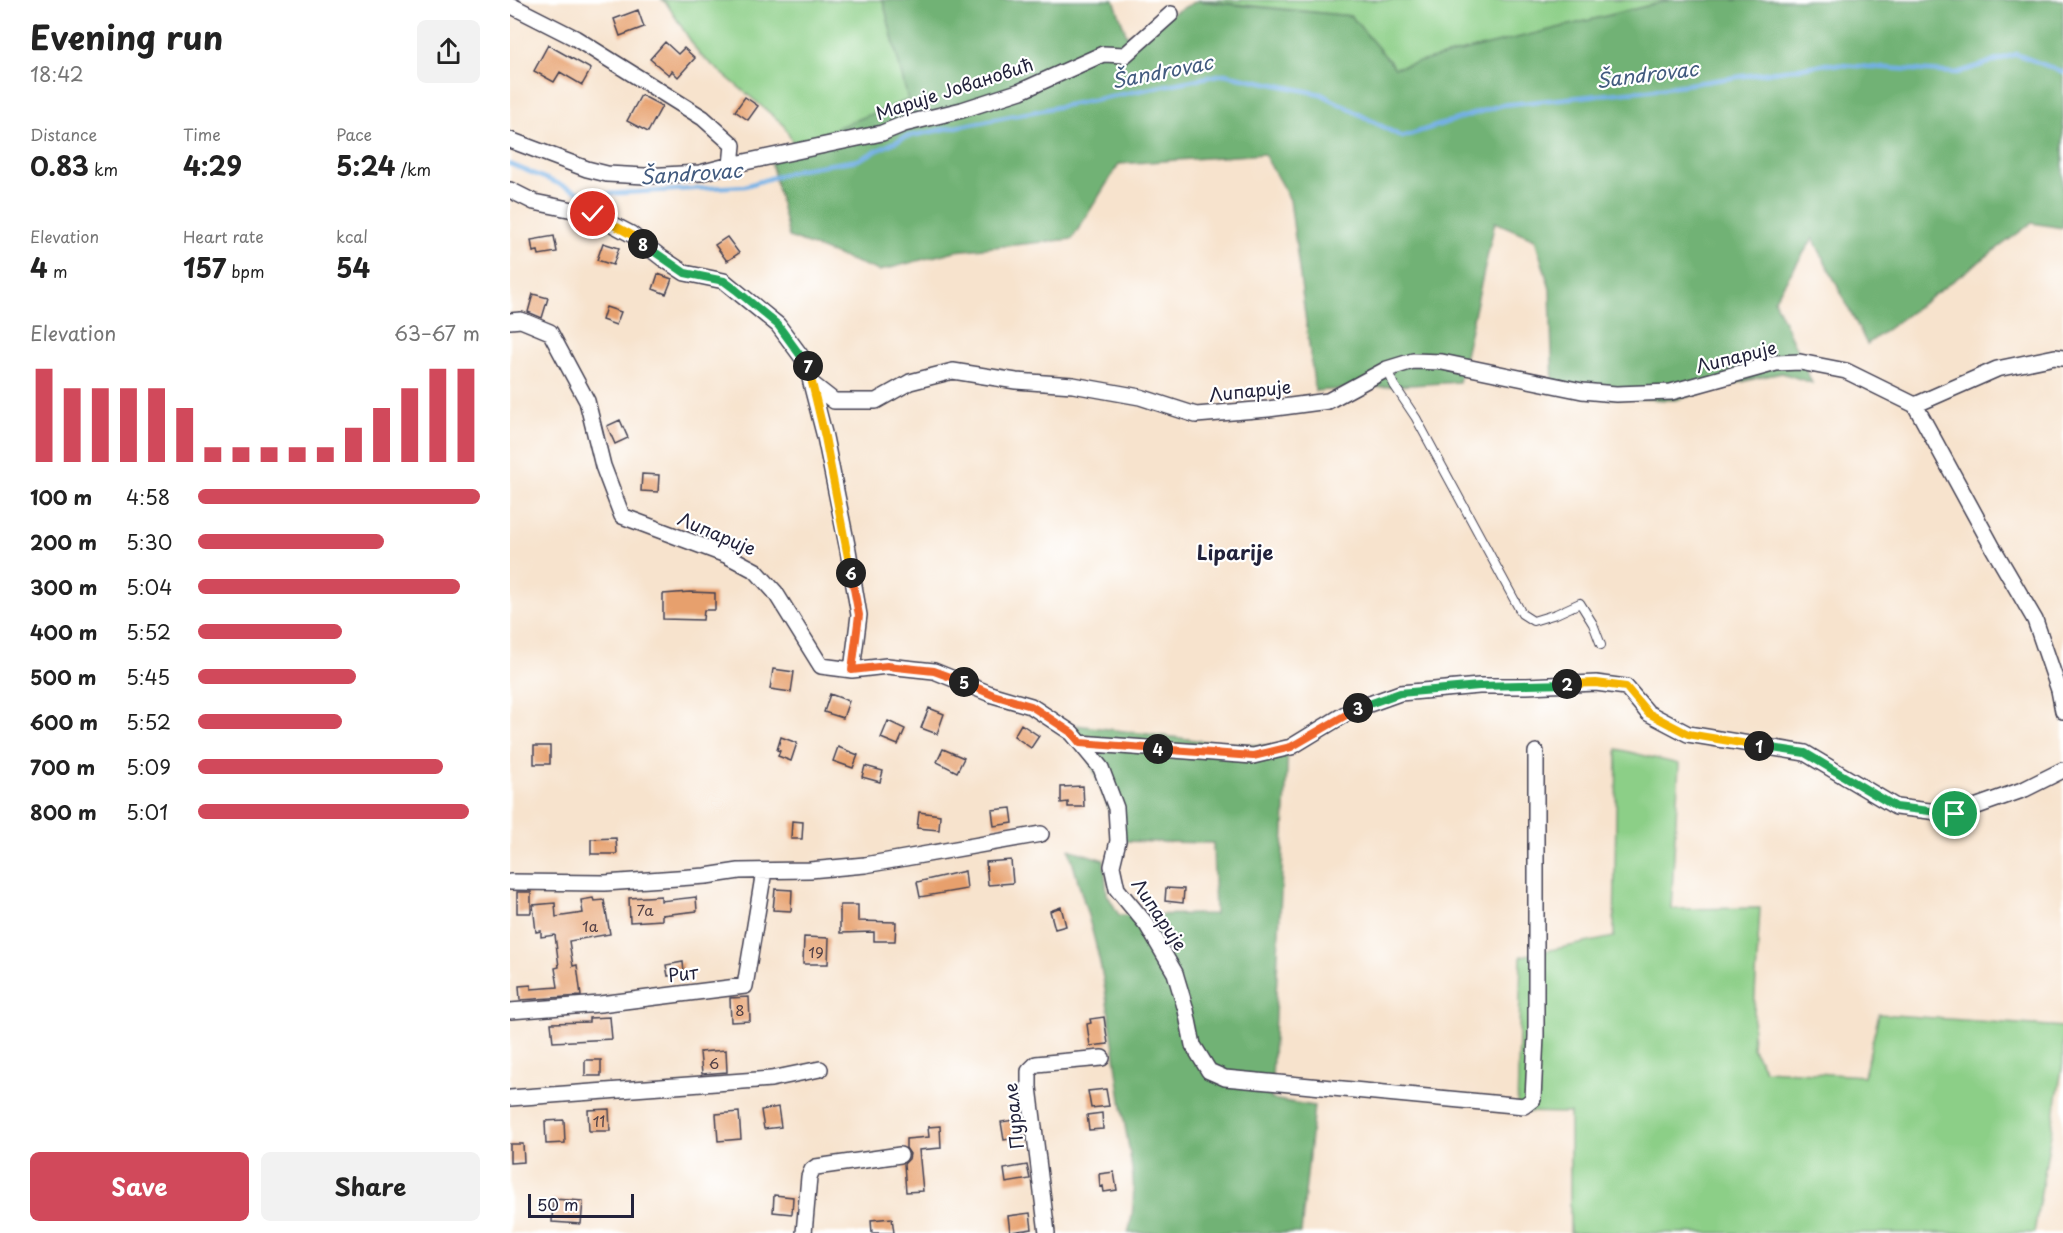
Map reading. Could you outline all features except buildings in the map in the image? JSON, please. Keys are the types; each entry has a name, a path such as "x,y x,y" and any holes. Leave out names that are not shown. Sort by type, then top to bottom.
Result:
{"street":[{"path":"510,5 574,38 703,118 733,145 732,165"},
{"name":"Марије Јовановић","path":"510,140 587,169 607,174 645,176 700,173 882,132 904,124 962,111 1021,91 1103,54 1125,55 1171,14"},
{"path":"510,190 534,202 593,214 630,234 685,273 724,281 778,325 807,364 846,538 859,615 852,670"},
{"name":"Липарије","path":"510,321 521,320 550,332 586,401 603,466 622,516 726,555 756,571 776,592 821,666 852,670 887,666 934,671 993,695 1031,706 1072,733 1101,768 1116,808 1118,841 1112,866 1117,889 1147,925 1175,973 1194,1045 1209,1071 1225,1078 1524,1106 1533,1099 1536,1036 1536,752"},
{"path":"2063,358 2055,357 1997,369 1915,405 2035,620 2059,690 2063,711"},
{"name":"Липарије","path":"811,383 834,401 876,401 910,382 953,371 1016,381 1073,385 1140,397 1196,415 1268,409 1328,400 1387,369 1413,361 1442,362 1582,391 1616,394 1671,392 1776,363 1800,362 1846,371 1915,405"},
{"path":"1080,743 1253,756 1291,747 1350,711 1400,693 1479,686 1596,683 1626,687 1648,713 1688,734 1805,753 1896,807 1955,814 2025,789 2063,770"},
{"path":"510,882 605,884 739,871 810,870 865,865 1041,834"},
{"name":"Рит","path":"510,1011 600,1004 746,986 764,871"},
{"name":"Пурале","path":"1047,1233 1029,1071 1036,1064 1102,1058"},
{"path":"510,1098 771,1079 820,1070"},
{"path":"804,1233 809,1177 812,1170 816,1167 900,1155"}],"lane":[{"path":"1387,369 1522,614 1533,621 1580,603 1593,624 1601,645"}],"green space":[{"path":"662,0 883,0 909,100 794,145 783,124 699,54 667,4"},
{"path":"883,0 1114,0 1127,36 1197,1 1351,16 1395,68 1671,0 2063,0 2063,228 2032,223 1867,344 1813,238 1774,300 1812,383 1782,373 1675,400 1606,398 1553,389 1550,289 1535,239 1495,222 1459,382 1315,391 1290,200 1264,154 1119,164 1072,239 955,251 879,271 789,237 769,154 908,100"},
{"path":"1197,0 1671,0 1395,68 1351,16"},
{"path":"1076,725 1212,742 1288,747 1271,1099 1314,1106 1301,1233 1128,1233 1132,1217 1132,1170 1110,1017 1097,949 1069,849 1104,860 1107,894 1119,915 1215,914 1213,843 1115,841 1114,823"},
{"path":"1617,749 1679,764 1671,909 1760,908 1752,1048 1765,1070 1864,1076 1879,1014 2063,1027 2063,1063 2034,1233 1570,1233 1570,1113 1517,1112 1521,956 1614,937"}],"waterway":[{"name":"Šandrovac","path":"510,164 586,195 745,186 800,169 858,160 905,137 1224,74 1321,94 1402,137 1501,105 1648,90 1827,64 1957,73 2016,54 2063,72"}],"district":[{"name":"Liparije","path":"1235,552"}],"route":[{"path":"593,214 630,234 685,273 724,281 778,325 807,364 825,437 859,615 852,670 887,666 934,671 993,695 1031,706 1072,733 1080,743 1253,756 1291,747 1350,711 1400,693 1479,686 1596,683 1626,687 1648,713 1688,734 1805,753 1896,807 1955,814"}]}
